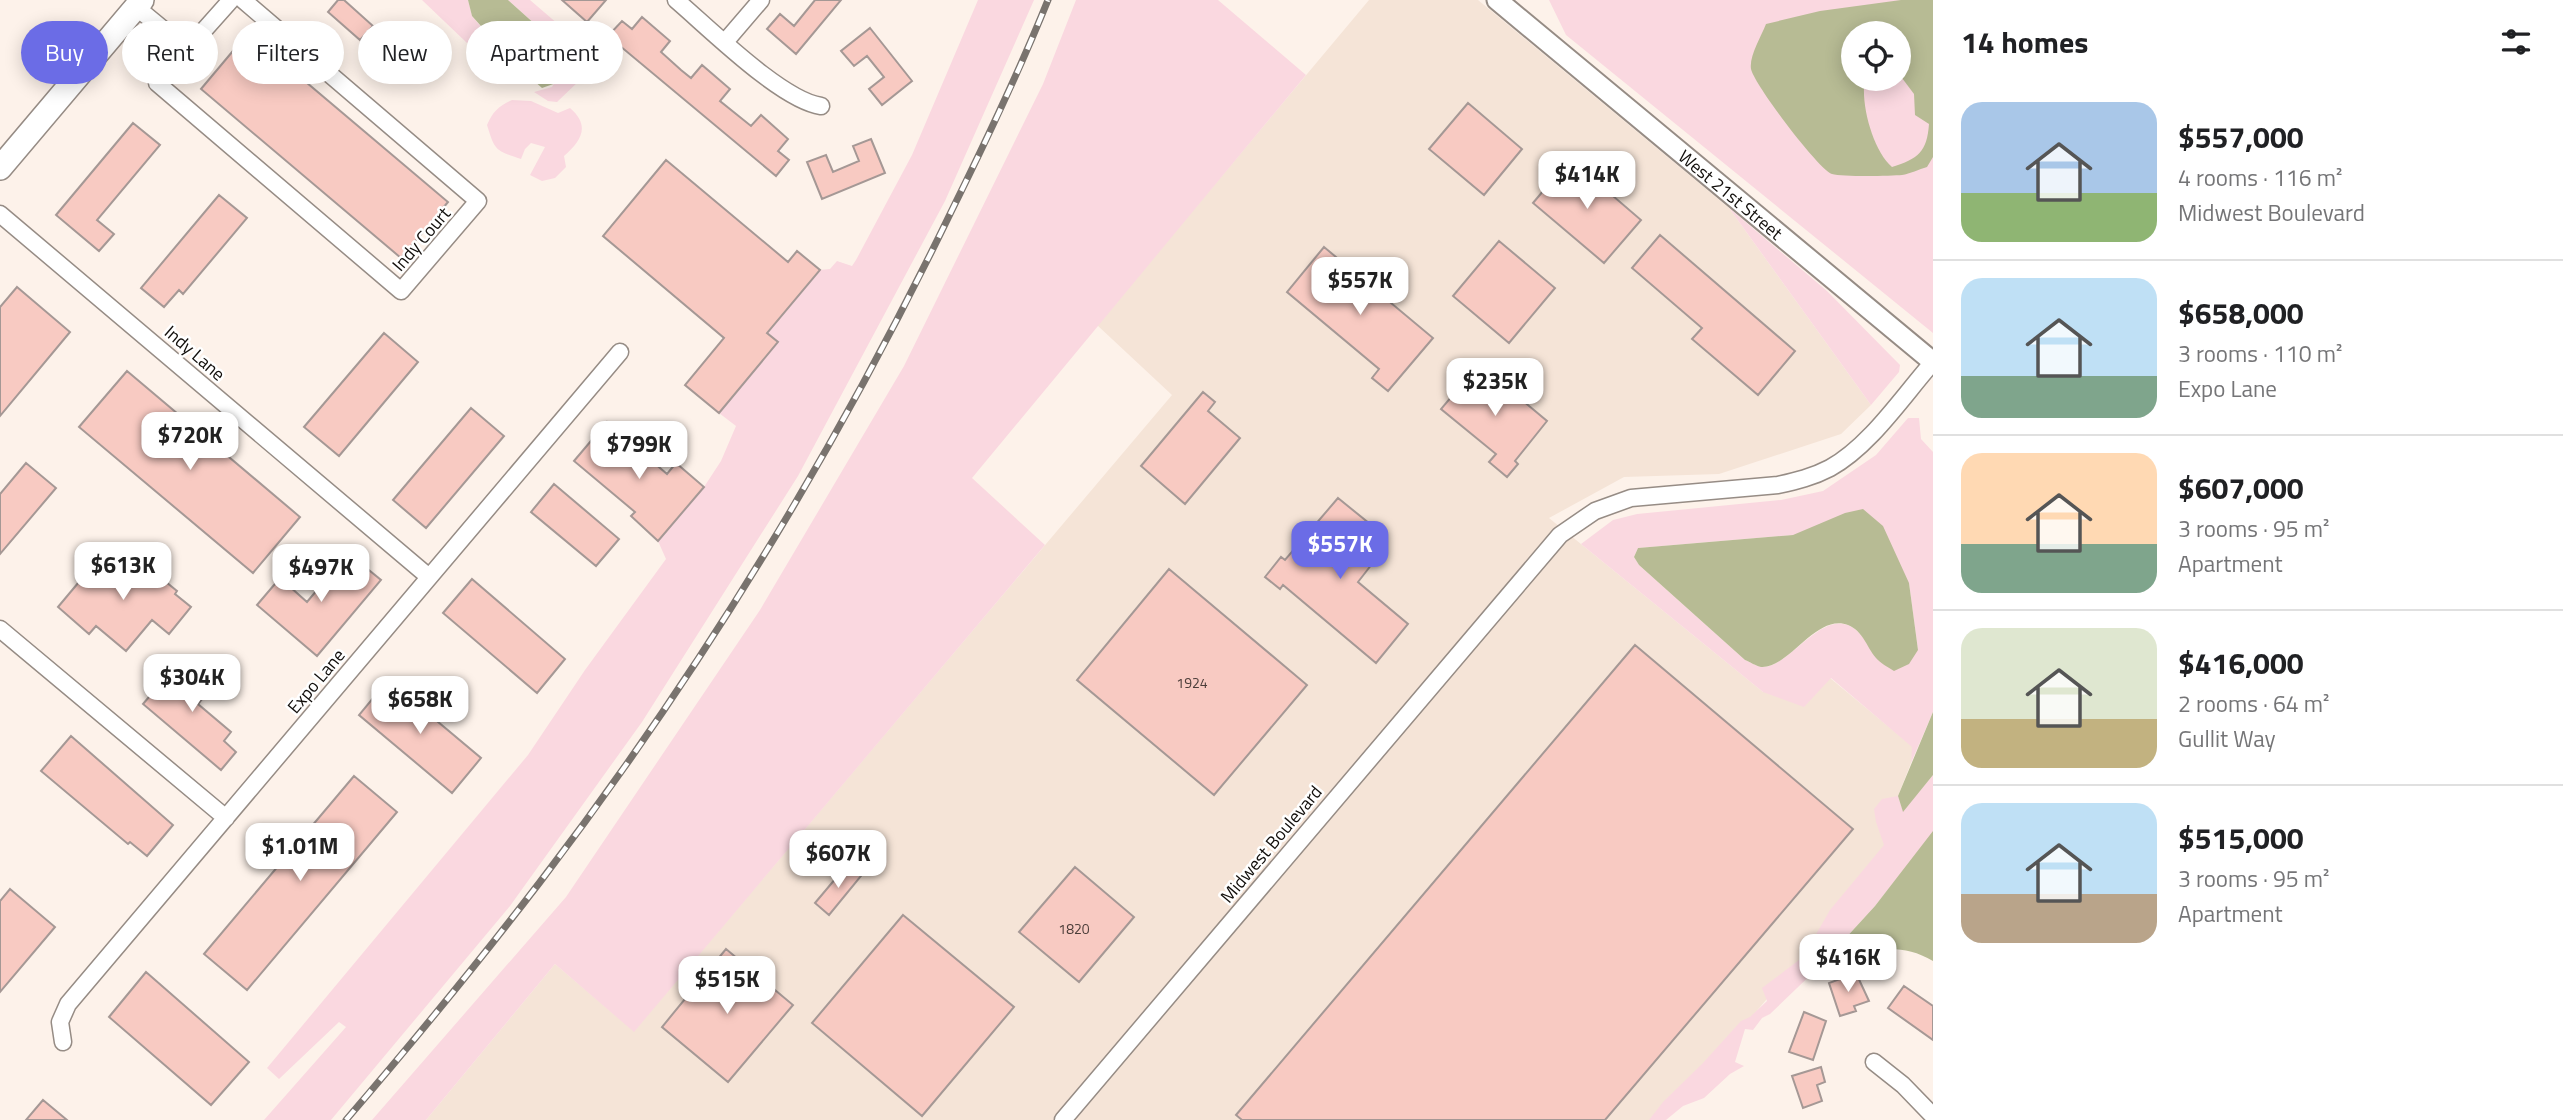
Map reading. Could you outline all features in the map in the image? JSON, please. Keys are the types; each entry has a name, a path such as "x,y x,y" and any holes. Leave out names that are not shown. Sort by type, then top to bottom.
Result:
{"main road":[{"path":"0,168 139,3"}],"street":[{"name":"Indy Court","path":"212,21 231,0"},
{"name":"Indy Court","path":"159,84 401,291 478,201 243,0"},
{"path":"676,0 783,91 811,105 821,106"},
{"path":"725,42 761,0"},
{"name":"West 21st Street","path":"1497,0 1933,362"},
{"path":"139,3 158,21"},
{"name":"Indy Lane","path":"0,214 429,577"},
{"name":"Expo Lane","path":"62,1042 60,1022 66,1007 620,352"},
{"name":"Midwest Boulevard","path":"1063,1120 1560,535 1584,517 1631,498 1778,485 1798,481 1831,467 1866,439 1933,362"},
{"path":"0,629 226,818"},
{"path":"1874,1062 1903,1085 1933,1116"}],"shaded area":[{"path":"422,0 468,0 476,21 466,21 466,42 452,29 452,21 444,21"},
{"path":"468,0 508,0 531,21 476,21 472,16"},
{"path":"508,0 530,0 554,21 531,21"},
{"path":"978,0 1034,0 945,201 798,476 642,722 510,906 331,1120 264,1120 346,1027 339,1022 279,1079 267,1068 528,755 585,670 666,559 658,541 704,487 721,461 736,426 719,413 777,342 767,333 820,270 830,269 837,261 852,266 856,260 912,155"},
{"path":"1076,0 1218,0 1306,75 972,478 1045,545 634,1032 555,964 426,1120 372,1120 566,897 760,610 904,366 1043,84"},
{"path":"1369,0 1478,0 1729,208 1871,405 1841,434 1719,474 1624,477 1549,518 1763,692 1830,678 1913,747 1911,763 1898,796 1897,846 1664,1120 426,1120 555,964 634,1031 1172,395 1097,325"},
{"path":"1549,0 1933,0 1933,333 1566,35"},
{"path":"1901,0 1933,0 1933,157 1927,167 1902,175 1856,176 1832,174 1825,169 1774,107 1751,69 1754,52 1766,24 1820,11","holes":["1841,21 1911,21 1911,90 1914,94 1915,115 1929,124 1926,141 1915,157 1892,167 1885,160 1874,138 1866,113 1864,91 1841,91"]},
{"path":"538,84 553,84 542,88"},
{"path":"554,84 576,84 557,102 548,101 534,92 552,87"},
{"path":"512,100 531,101 558,113 570,108 580,121 582,127 579,139 564,156 566,167 555,178 542,181 530,175 545,147 531,143 521,159 501,151 494,145 487,125 503,104"},
{"path":"1729,208 1827,291 1900,365 1899,372 1871,405"},
{"path":"1908,418 1919,418 1921,439 1933,452 1933,712 1911,763 1912,747 1831,678 1804,707 1763,692 1581,544 1613,520 1637,514 1781,500 1823,491 1876,455","holes":["1793,535 1909,583 1918,650 1865,640 1852,627 1838,623 1825,627 1786,657 1761,667 1745,660 1639,565 1634,557 1638,548"]},
{"path":"1863,509 1883,526 1909,583 1918,650 1909,664 1894,671 1878,660 1857,631 1848,625 1836,623 1814,634 1782,660 1771,665 1757,666 1745,660 1639,565 1634,557 1638,548 1793,535 1845,513"},
{"path":"1933,712 1933,775 1903,812 1898,796"},
{"path":"1933,775 1933,833 1875,906 1821,965 1770,1014 1762,1018 1753,1030 1745,1029 1735,1062 1744,1066 1730,1074 1704,1098 1683,1106 1666,1120 1649,1120 1741,1021 1750,1017 1767,1001 1762,988 1803,957 1830,910 1884,845 1874,809 1882,799 1898,796 1903,811"},
{"path":"1933,831 1933,961 1905,950 1891,949 1864,952 1821,965 1875,906"}],"building":[{"path":"338,0 344,0 367,21 358,21 358,38 344,26 344,21 338,21 328,12"},
{"path":"562,0 606,0 586,21"},
{"path":"815,0 841,0 796,54 767,29 780,14 794,26"},
{"path":"642,17 670,41 661,52 681,70 691,78 702,65 730,89 720,101 751,126 761,115 788,139 778,151 789,160 776,176 623,48 623,22 632,29"},
{"path":"870,28 912,81 882,105 869,89 884,77 867,56 854,66 841,51"},
{"path":"232,52 232,84 308,84 448,202 401,258 201,89 205,84 218,84 218,69"},
{"path":"1468,103 1522,149 1484,195 1429,149"},
{"path":"133,123 160,145 97,220 114,234 99,251 56,215"},
{"path":"871,139 885,173 822,199 807,162 826,155 833,172 859,161 853,146"},
{"path":"1570,159 1641,220 1604,263 1533,203"},
{"path":"666,160 788,262 797,251 820,270 767,333 778,342 719,413 685,385 724,338 603,236"},
{"path":"219,195 247,218 183,294 179,290 164,307 141,288"},
{"path":"1660,235 1795,351 1758,395 1692,339 1702,328 1632,268"},
{"path":"1499,241 1555,288 1509,343 1453,296"},
{"path":"1324,247 1433,338 1388,391 1372,378 1379,369 1287,292"},
{"path":"17,287 70,332 0,416 0,307"},
{"path":"384,333 418,362 339,456 304,427"},
{"path":"1479,364 1547,421 1515,461 1518,464 1507,477 1489,462 1496,454 1441,409"},
{"path":"127,371 300,517 253,573 79,427"},
{"path":"1203,392 1215,402 1208,411 1240,438 1185,504 1141,466"},
{"path":"471,408 504,436 426,528 393,500"},
{"path":"607,422 667,474 676,463 704,487 658,541 631,516 635,512 574,461"},
{"path":"26,463 56,488 0,554 0,494"},
{"path":"554,484 619,539 596,566 531,512"},
{"path":"1338,498 1370,524 1359,538 1379,555 1358,582 1408,624 1376,663 1283,585 1280,589 1265,577 1281,557 1285,560"},
{"path":"104,552 135,578 145,565 177,591 175,594 191,607 169,634 152,620 126,651 96,626 89,634 58,607"},
{"path":"348,553 381,580 317,656 257,605 280,578 307,602"},
{"path":"1169,569 1307,685 1214,795 1077,680"},
{"path":"472,579 565,659 537,693 443,613"},
{"path":"1635,645 1853,829 1605,1120 1242,1120 1236,1115"},
{"path":"188,660 215,683 198,704 231,732 224,741 236,752 221,770 143,704 166,677 171,681"},
{"path":"388,680 481,758 452,793 359,715"},
{"path":"71,736 173,825 147,856 130,842 128,844 41,771"},
{"path":"354,776 397,812 247,990 204,954"},
{"path":"847,865 861,876 829,915 815,903"},
{"path":"1075,867 1134,917 1079,982 1019,932"},
{"path":"10,889 55,927 0,992 0,901"},
{"path":"903,915 1014,1007 922,1116 812,1023"},
{"path":"726,949 793,1005 728,1082 662,1027"},
{"path":"146,972 249,1062 211,1105 109,1017"},
{"path":"1856,973 1869,1001 1854,1006 1856,1011 1840,1016 1829,983"},
{"path":"1904,986 1933,1006 1933,1040 1888,1008"},
{"path":"1804,1012 1826,1021 1813,1060 1789,1052"},
{"path":"1821,1067 1825,1082 1817,1085 1822,1101 1803,1108 1792,1076"},
{"path":"43,1100 67,1120 26,1120"}],"railway":[{"path":"346,1120 540,882 599,803 710,641 813,473 907,300 989,134 1048,0"}]}
